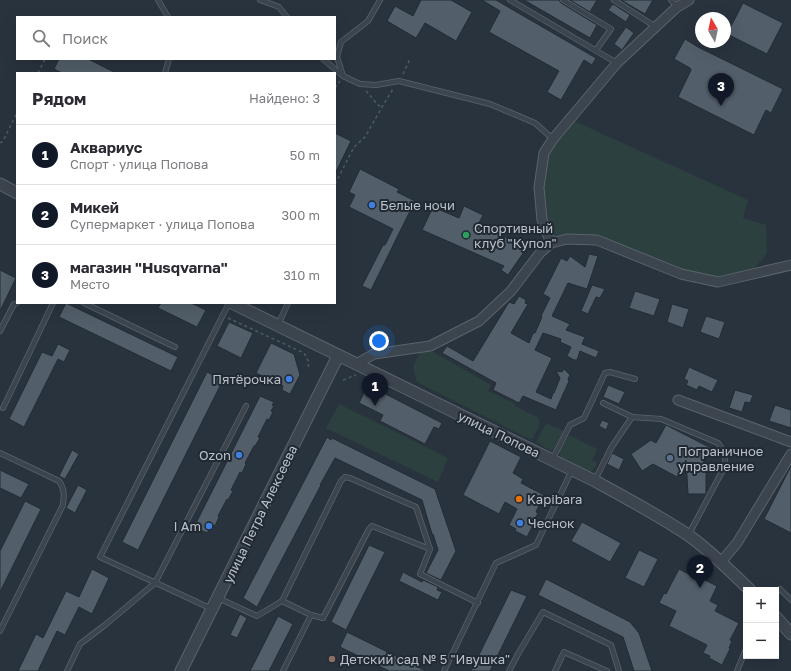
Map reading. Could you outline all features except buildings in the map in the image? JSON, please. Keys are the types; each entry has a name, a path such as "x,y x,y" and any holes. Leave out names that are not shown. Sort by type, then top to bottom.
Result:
{"street":[{"path":"551,243 542,220 539,187 544,153 552,139 617,63 656,27 674,4 689,0"},
{"path":"0,184 16,192"},
{"path":"356,364 374,354 430,346 479,321 511,290 540,253 551,243 567,239 598,240 681,274 718,282 791,265"},
{"name":"улица Попова","path":"234,304 278,324 338,356 595,481 647,510 688,536 721,562 747,587"},
{"name":"улица Петра Алексеева","path":"181,671 338,356"},
{"path":"678,400 791,442"},
{"path":"721,562 736,543 791,454"},
{"path":"779,620 791,634"}],"lane":[{"path":"158,0 167,16"},
{"path":"260,0 279,7 285,16"},
{"path":"343,76 337,57 342,42 368,21 380,0"},
{"path":"510,0 617,63"},
{"path":"563,0 611,29 596,50"},
{"path":"614,0 656,27"},
{"path":"165,72 169,60"},
{"path":"324,60 343,76 360,84 376,85 399,82 490,104 534,123 552,139"},
{"path":"0,332 14,304 16,303"},
{"path":"3,408 53,304"},
{"path":"86,304 175,347"},
{"path":"212,609 100,557 228,304"},
{"path":"278,324 288,304"},
{"path":"552,460 570,425 584,418 605,373 610,372 635,379"},
{"path":"603,403 632,417 661,419 718,443 721,447 725,460 725,466 688,536"},
{"path":"67,671 80,644 155,583 246,406"},
{"path":"595,481 611,448 632,417"},
{"path":"0,453 59,481 63,487 64,497 63,505 0,631"},
{"path":"444,671 496,563 536,544 572,470"},
{"path":"218,598 257,616 282,601 341,481 345,478 350,478 416,507 430,549 420,574 478,603"},
{"path":"282,601 312,615 323,618 369,529 372,526 430,549"},
{"path":"779,590 780,589 791,600"},
{"path":"509,671 542,612 611,645 620,671"},
{"path":"283,671 312,615"},
{"path":"555,671 564,652 607,671"},
{"path":"737,671 743,656"}],"path":[{"path":"336,182 354,147 365,137 382,107 399,82 410,59"},
{"path":"38,72 44,60"},
{"path":"360,84 378,105 382,107"},
{"path":"0,143 3,141 16,115"},
{"path":"223,315 304,353 309,362 308,368"}],"green space":[{"path":"574,121 748,200 743,218 766,225 767,253 755,268 718,277 683,270 599,236 568,234 552,237 546,218 543,184 549,153"},
{"path":"430,350 491,385 488,391 514,403 515,406 537,417 539,419 539,424 533,438 529,439 417,382 413,367 419,353"},
{"path":"339,404 448,458 438,482 326,428"},
{"path":"546,424 562,430 563,432 554,449 551,451 536,442"},
{"path":"569,435 597,449 592,460 597,463 594,469 590,472 561,457 559,452"}],"place":[{"name":"магазин \"Husqvarna\"","path":"721,106"},
{"name":"Белые ночи","path":"372,205"},
{"name":"Спортивный клуб \"Купол\"","path":"466,235"},
{"name":"Пятёрочка","path":"289,379"},
{"name":"Аквариус","path":"375,406"},
{"name":"Ozon","path":"239,455"},
{"name":"Пограничное управление","path":"670,458"},
{"name":"Kapibara","path":"519,499"},
{"name":"Чеснок","path":"520,523"},
{"name":"I Am","path":"209,526"},
{"name":"Микей","path":"700,588"},
{"name":"Детский сад № 5 \"Ивушка\"","path":"332,659"}]}
